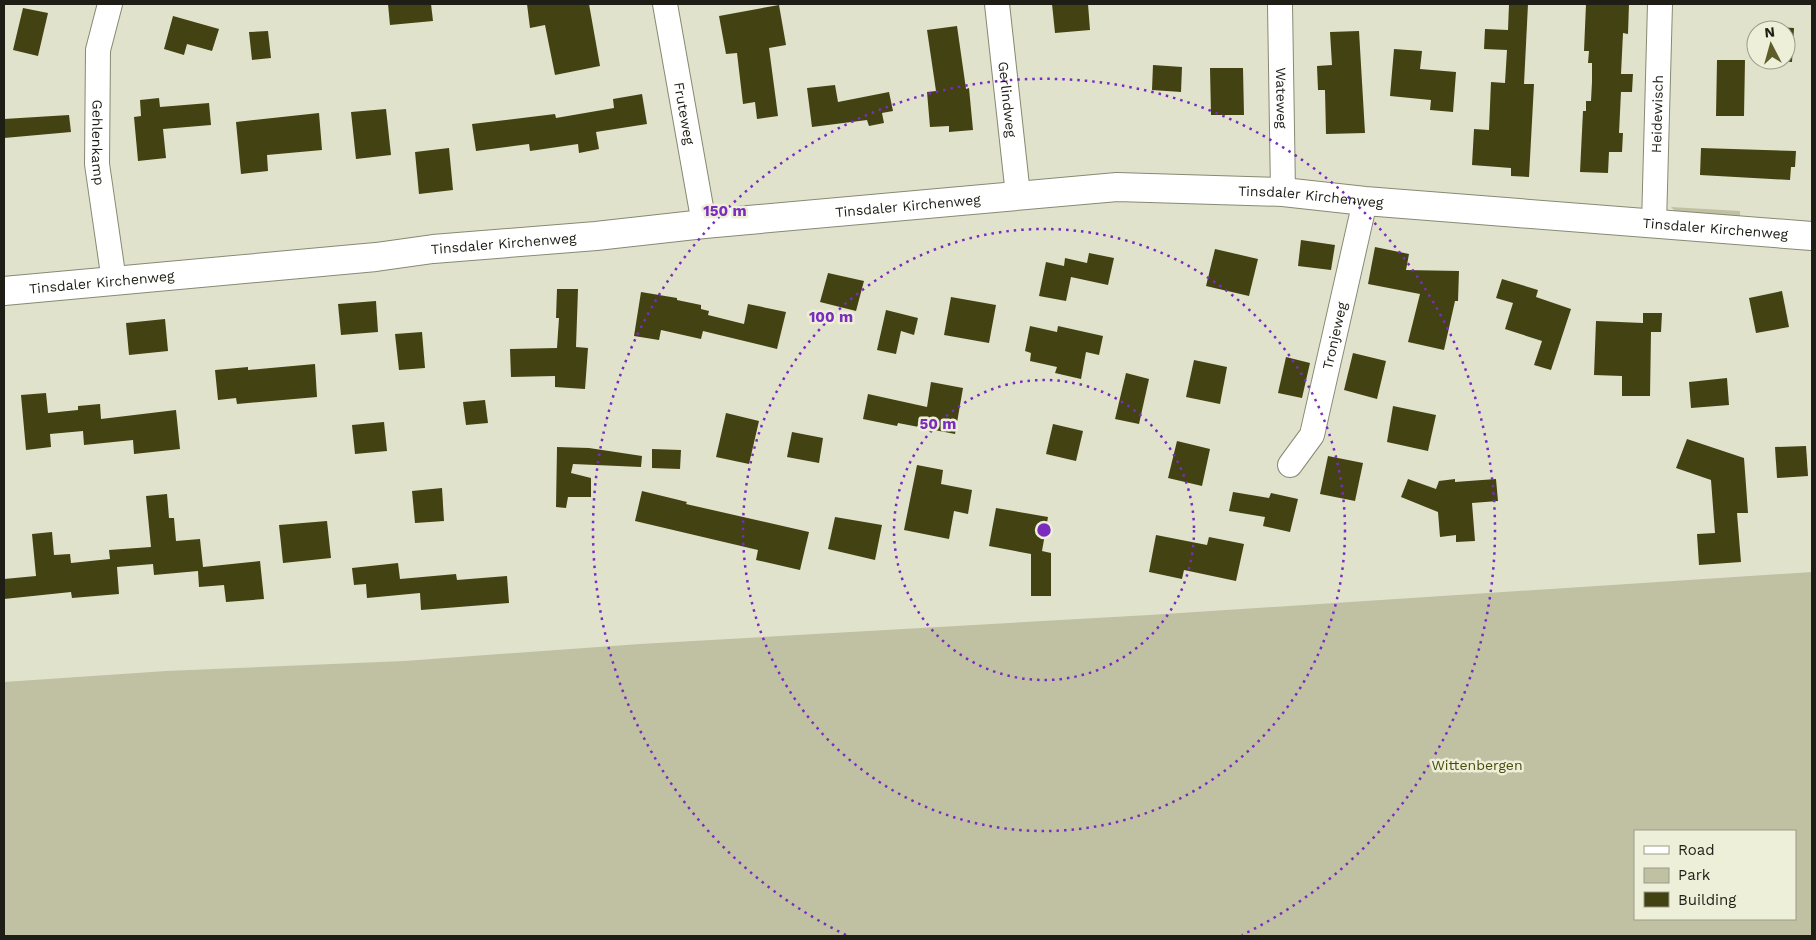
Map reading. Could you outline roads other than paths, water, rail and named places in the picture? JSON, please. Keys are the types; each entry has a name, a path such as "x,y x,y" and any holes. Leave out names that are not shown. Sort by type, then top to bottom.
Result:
{"street":[{"name":"Gehlenkamp","path":"110,4 98,50 97,164 114,281"},
{"name":"Fruteweg","path":"665,4 704,224"},
{"name":"Gerlindweg","path":"997,4 1018,195"},
{"name":"Wateweg","path":"1280,4 1283,192"},
{"name":"Heidewisch","path":"1654,224 1660,4"},
{"name":"Tinsdaler Kirchenweg","path":"4,291 376,257 433,249 630,233 704,224 1117,187 1283,192 1365,201 1812,236"},
{"name":"Tronjeweg","path":"1290,465 1312,435 1365,201"}],"park label":[{"name":"Wittenbergen","path":"1477,765"}]}
